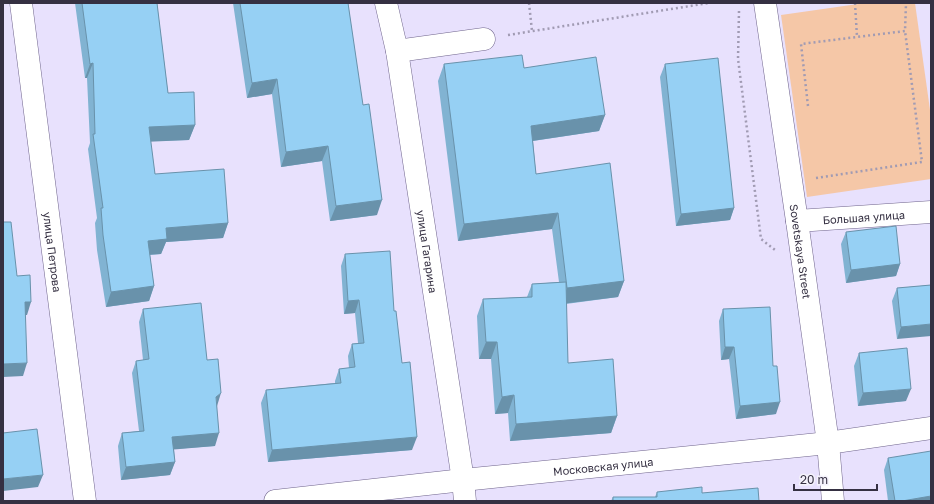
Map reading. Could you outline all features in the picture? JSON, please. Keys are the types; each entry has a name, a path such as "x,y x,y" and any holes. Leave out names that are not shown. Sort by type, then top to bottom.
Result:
{"street":[{"name":"улица Петрова","path":"21,3 85,501"},
{"name":"улица Гагарина","path":"386,3 397,51 464,491"},
{"name":"Sovetskaya Street","path":"765,3 828,443 833,501"},
{"path":"397,51 484,39"},
{"name":"Большая улица","path":"797,221 931,212"},
{"name":"Московская улица","path":"276,501 464,491 931,428"}],"path":[{"path":"529,3 532,31"},
{"path":"484,39 709,3"},
{"path":"855,3 857,37"},
{"path":"816,178 922,162 905,31 906,3"},
{"path":"739,10 738,59 761,239 804,271"},
{"path":"808,107 801,44 905,31"},
{"path":"815,170 816,185"}],"shaded area":[{"path":"865,3 915,3 931,117 931,179 807,197 781,15"}],"building":[{"path":"82,3 157,3 168,93 194,92 195,125 149,127 155,174 224,169 228,223 166,228 167,239 148,241 154,286 111,292 103,235 101,208 103,208 93,134 95,134 93,63 90,64"},
{"path":"240,3 348,3 363,105 369,104 382,200 336,206 328,146 286,152 277,79 252,83"},
{"path":"522,55 524,68 596,57 605,115 531,126 536,174 610,163 624,281 567,288 558,213 464,224 444,64"},
{"path":"718,58 734,208 681,214 665,64"},
{"path":"3,222 11,222 17,276 30,275 31,302 25,302 27,363 3,364"},
{"path":"896,226 900,264 851,270 846,232"},
{"path":"390,251 394,311 396,311 402,363 410,362 417,437 272,450 266,390 341,383 339,369 355,367 352,344 364,343 359,300 348,301 345,254"},
{"path":"566,282 568,363 613,359 617,416 516,424 514,395 502,397 497,342 486,342 483,299 532,297 532,284"},
{"path":"931,285 931,324 901,327 897,288"},
{"path":"201,303 207,360 218,359 221,393 216,397 219,433 172,437 175,462 126,467 122,433 144,431 136,361 149,359 143,309"},
{"path":"770,307 773,366 777,366 780,402 740,406 734,347 725,347 723,309"},
{"path":"907,348 911,389 863,393 859,353"},
{"path":"37,429 43,475 3,479 3,433"},
{"path":"931,451 931,496 895,501 888,458"},
{"path":"702,487 702,493 758,488 759,501 613,501 613,497 657,497 657,492"}]}
